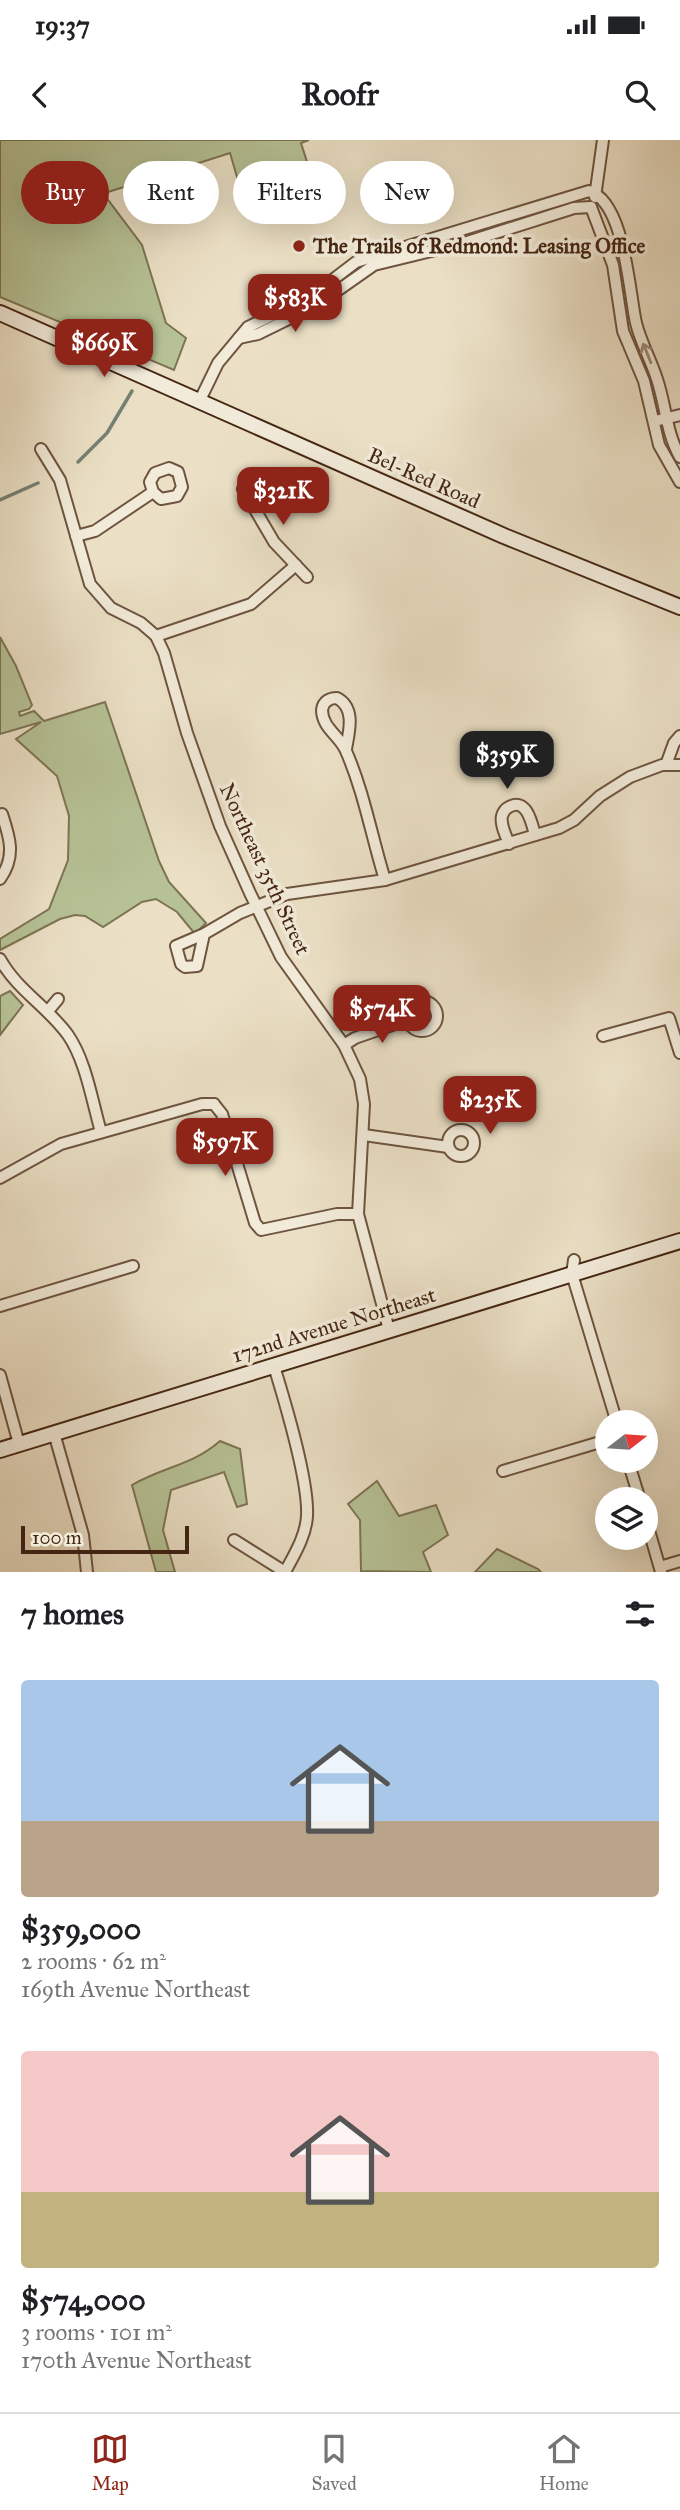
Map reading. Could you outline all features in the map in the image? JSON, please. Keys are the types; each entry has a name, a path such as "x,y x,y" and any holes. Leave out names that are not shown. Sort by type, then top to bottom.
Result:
{"main road":[{"name":"Bel-Red Road","path":"0,313 504,536 680,607"},
{"name":"172nd Avenue Northeast","path":"0,1450 389,1330 573,1267 680,1241"}],"street":[{"path":"603,140 593,209 613,265 623,331 644,381 663,454 680,482"},
{"path":"199,402 218,363 248,327 314,301 359,267 370,255 460,232 580,192 596,193 606,201 626,262 639,335 660,394 671,441 680,457"},
{"path":"359,267 464,243 574,208 593,209"},
{"path":"460,232 464,243"},
{"path":"613,265 626,262"},
{"path":"647,396 660,394"},
{"path":"653,422 680,415"},
{"path":"41,450 55,469 90,584 99,597 156,636 251,604 266,594 296,565"},
{"path":"243,489 274,542 307,577"},
{"path":"76,536 95,531 153,492"},
{"name":"Northeast 35th Street","path":"156,636 220,826 256,906 281,957 344,1045 359,1079 364,1104 358,1214 389,1330"},
{"path":"666,765 674,743 680,736"},
{"path":"346,749 385,880"},
{"path":"204,934 256,906 287,894 385,880 535,835 574,820 600,796 630,777 666,765 680,765"},
{"path":"509,844 502,819 504,811 511,806 520,806 527,810 535,835"},
{"path":"0,879 7,869 11,854 11,841 2,814"},
{"path":"0,959 16,983 48,1011 69,1037 79,1059 101,1132"},
{"path":"48,1011 58,999"},
{"path":"603,1036 669,1018 680,1054"},
{"path":"344,1045 355,1038 407,1020"},
{"path":"0,1178 61,1144 216,1100 255,1223 261,1230 337,1214 358,1214"},
{"path":"363,1136 448,1147"},
{"path":"0,1306 133,1266"},
{"path":"573,1267 613,1410"},
{"path":"234,1540 285,1572 300,1544 307,1517 304,1491 274,1366"},
{"path":"0,1375 19,1444"},
{"path":"54,1433 83,1535 87,1572"},
{"path":"503,1471 595,1444"},
{"path":"655,1550 661,1570 680,1561"}],"green space":[{"path":"0,140 309,140 301,143 307,161 233,161 233,163 230,153 205,161 123,161 123,187 109,192 109,161 21,161 21,224 109,224 109,201 123,220 123,224 126,224 142,245 166,323 186,338 174,370 0,297"},
{"path":"0,637 16,666 32,705 19,712 20,716 34,711 44,721 105,702 159,861 169,882 206,923 195,934 177,912 156,899 142,902 103,927 85,916 75,915 60,919 0,950 0,939 49,909 68,860 69,816 57,776 16,739 41,722 0,734"},
{"path":"10,991 23,1005 0,1035 0,996"},
{"path":"220,1441 240,1449 247,1504 237,1507 224,1472 171,1490 163,1530 175,1572 156,1572 132,1485 188,1461"},
{"path":"377,1481 399,1516 436,1505 448,1535 423,1552 431,1572 361,1571 360,1520 348,1504"},
{"path":"497,1549 538,1569 541,1572 475,1572"}],"waterway":[{"path":"78,462 107,433 132,391"},
{"path":"0,500 38,483"}],"place":[{"name":"The Trails of Redmond: Leasing Office","path":"299,246"}]}
